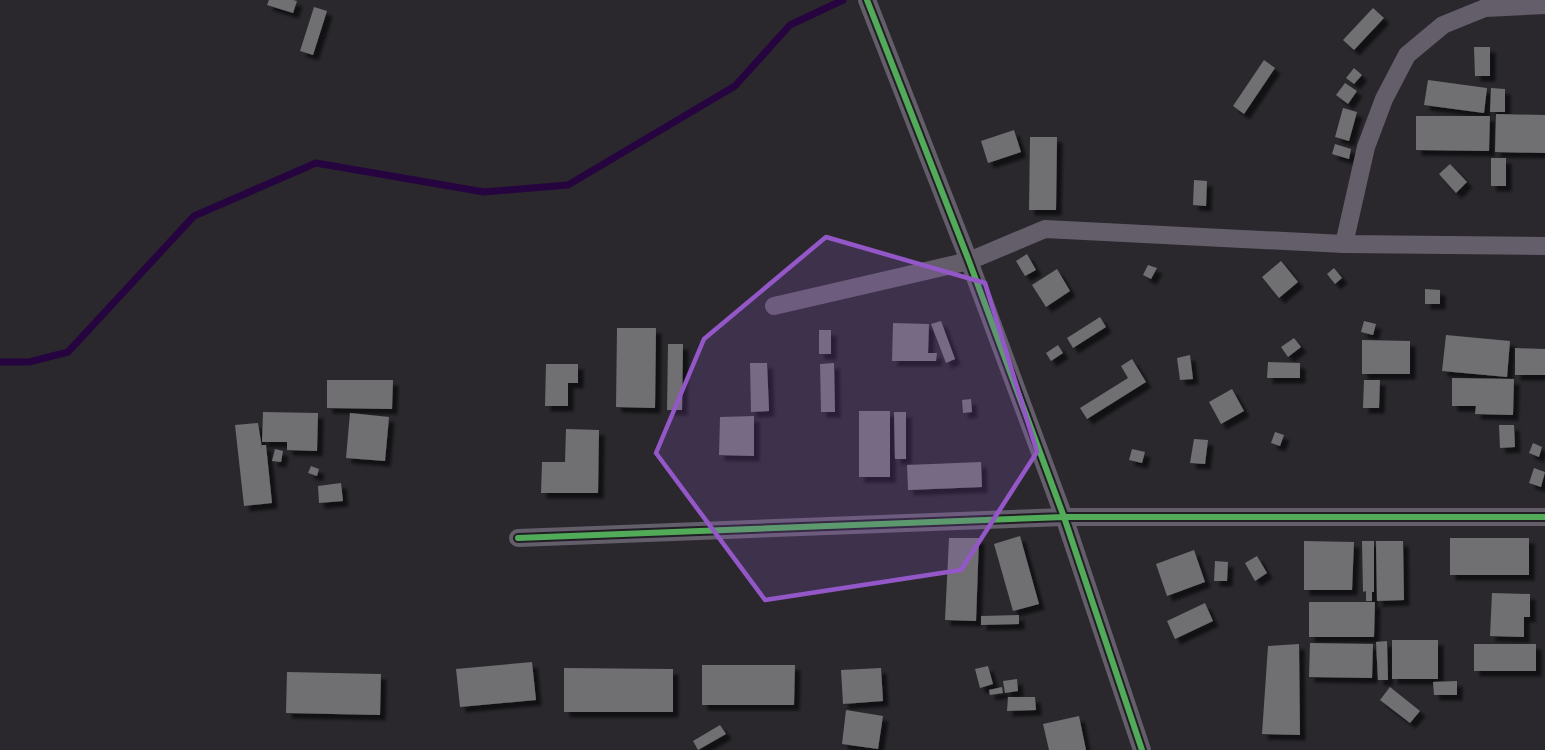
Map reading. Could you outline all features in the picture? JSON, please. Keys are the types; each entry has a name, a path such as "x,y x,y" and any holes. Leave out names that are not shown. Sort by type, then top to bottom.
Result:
{"street":[{"path":"867,0 969,261 1064,517 1142,750"},
{"path":"1344,243 1366,147 1384,99 1407,55 1443,25 1485,8 1545,5"},
{"path":"774,306 969,261 1045,229 1344,243 1545,246"},
{"path":"518,538 1064,517 1545,517"}],"highlighted area":[{"path":"826,237 985,283 1037,452 961,570 765,600 656,453 704,339"}],"building":[{"path":"269,0 297,1 293,13 267,5"},
{"path":"314,7 327,11 313,55 300,51"},
{"path":"1373,8 1384,18 1354,50 1343,40"},
{"path":"1474,47 1490,47 1490,76 1475,76"},
{"path":"1264,60 1275,68 1244,114 1233,106"},
{"path":"1354,68 1362,75 1354,84 1346,78"},
{"path":"1428,80 1487,88 1484,113 1424,105"},
{"path":"1345,83 1357,91 1348,104 1336,95"},
{"path":"1491,88 1505,89 1505,112 1490,112"},
{"path":"1343,108 1357,112 1349,141 1335,137"},
{"path":"1496,114 1545,115 1545,153 1495,152"},
{"path":"1416,116 1490,116 1489,151 1416,150"},
{"path":"1014,130 1021,152 988,163 981,141"},
{"path":"1030,137 1057,137 1056,210 1029,210"},
{"path":"1335,144 1351,149 1349,159 1332,154"},
{"path":"1491,158 1506,158 1506,186 1491,186"},
{"path":"1450,164 1467,182 1456,193 1439,174"},
{"path":"1194,180 1207,181 1206,206 1193,205"},
{"path":"1027,254 1036,270 1025,276 1016,261"},
{"path":"1281,261 1298,282 1279,298 1262,277"},
{"path":"1148,265 1157,268 1151,279 1143,275"},
{"path":"1334,268 1342,278 1335,284 1327,274"},
{"path":"1057,269 1070,291 1046,307 1032,285"},
{"path":"1425,289 1440,290 1440,304 1425,304"},
{"path":"1100,317 1106,327 1073,348 1067,338"},
{"path":"941,321 955,359 946,363 931,324"},
{"path":"1364,321 1376,324 1373,335 1361,332"},
{"path":"893,323 929,324 928,353 937,353 936,361 892,361"},
{"path":"617,328 656,328 655,408 616,407"},
{"path":"819,330 831,330 831,354 819,354"},
{"path":"1446,335 1510,341 1507,377 1442,371"},
{"path":"1294,338 1301,347 1288,357 1281,347"},
{"path":"1362,340 1410,341 1410,374 1362,374"},
{"path":"668,344 683,344 682,410 667,410"},
{"path":"1058,345 1063,353 1051,361 1046,353"},
{"path":"1515,348 1545,349 1545,375 1515,375"},
{"path":"1190,355 1193,379 1180,380 1177,358"},
{"path":"1132,359 1146,382 1087,419 1080,408 1128,378 1121,366"},
{"path":"1268,362 1300,363 1300,378 1267,378"},
{"path":"750,363 767,363 769,411 751,412"},
{"path":"834,363 835,412 821,412 820,364"},
{"path":"546,364 578,364 578,383 568,383 568,406 545,406"},
{"path":"1452,378 1514,379 1513,415 1475,414 1476,406 1452,406"},
{"path":"327,380 393,380 392,409 327,408"},
{"path":"1364,380 1380,380 1379,408 1363,408"},
{"path":"1232,389 1244,411 1221,424 1209,402"},
{"path":"971,399 972,412 963,413 962,400"},
{"path":"859,411 890,411 890,477 859,477"},
{"path":"263,412 318,413 317,451 287,450 287,442 262,442"},
{"path":"894,412 906,412 906,459 895,459"},
{"path":"350,413 389,417 385,461 346,458"},
{"path":"754,416 754,456 719,455 720,417"},
{"path":"258,423 262,448 262,445 266,445 272,503 244,506 235,425"},
{"path":"1499,425 1514,425 1515,447 1500,448"},
{"path":"566,429 599,430 598,493 541,493 542,462 565,462"},
{"path":"1275,432 1284,435 1280,446 1271,443"},
{"path":"1194,439 1208,440 1205,464 1190,463"},
{"path":"1533,443 1542,447 1539,457 1529,453"},
{"path":"275,449 283,451 281,462 272,461"},
{"path":"1132,449 1145,452 1142,463 1129,460"},
{"path":"981,462 982,487 908,490 907,465"},
{"path":"311,466 319,469 317,476 308,473"},
{"path":"1534,468 1545,472 1541,487 1529,483"},
{"path":"341,483 343,501 319,503 318,486"},
{"path":"1020,536 1039,604 1013,611 994,544"},
{"path":"949,538 979,538 976,621 945,620"},
{"path":"1450,538 1529,538 1529,575 1450,575"},
{"path":"1304,541 1354,542 1352,590 1304,590"},
{"path":"1362,541 1374,541 1372,601 1366,601 1366,591 1363,592"},
{"path":"1376,541 1403,541 1404,600 1377,601"},
{"path":"1194,550 1205,582 1167,596 1156,564"},
{"path":"1257,556 1267,573 1255,581 1245,563"},
{"path":"1215,561 1228,562 1227,581 1214,581"},
{"path":"1492,593 1530,594 1530,617 1524,617 1524,637 1490,636"},
{"path":"1309,602 1375,602 1374,637 1309,637"},
{"path":"1205,603 1213,621 1175,639 1167,621"},
{"path":"1019,615 1019,624 981,625 981,616"},
{"path":"1392,640 1438,640 1438,679 1392,679"},
{"path":"1387,641 1388,680 1378,680 1376,642"},
{"path":"1310,643 1373,644 1372,678 1309,677"},
{"path":"1299,644 1300,735 1262,734 1268,646"},
{"path":"1474,644 1536,644 1536,671 1474,671"},
{"path":"532,662 536,700 460,707 456,669"},
{"path":"702,665 795,665 794,705 702,705"},
{"path":"988,666 993,684 980,688 975,669"},
{"path":"564,668 673,669 673,712 564,712"},
{"path":"881,668 883,701 843,704 841,670"},
{"path":"287,672 381,674 380,715 286,713"},
{"path":"1017,679 1018,691 1005,693 1003,681"},
{"path":"1457,681 1457,695 1434,695 1433,682"},
{"path":"1002,687 1003,693 990,695 989,690"},
{"path":"1390,687 1420,711 1410,723 1380,700"},
{"path":"1008,697 1035,697 1036,710 1007,711"},
{"path":"846,710 883,716 878,749 842,744"},
{"path":"1079,716 1086,750 1049,750 1043,724"},
{"path":"720,725 726,734 698,750 693,741"}],"waterway":[{"path":"0,362 29,362 68,352 194,216 316,163 484,192 568,185 735,86 790,25 843,0"}],"cycle path":[{"path":"867,0 969,261 1064,517 1142,750"},
{"path":"518,538 1064,517 1545,517"}]}
